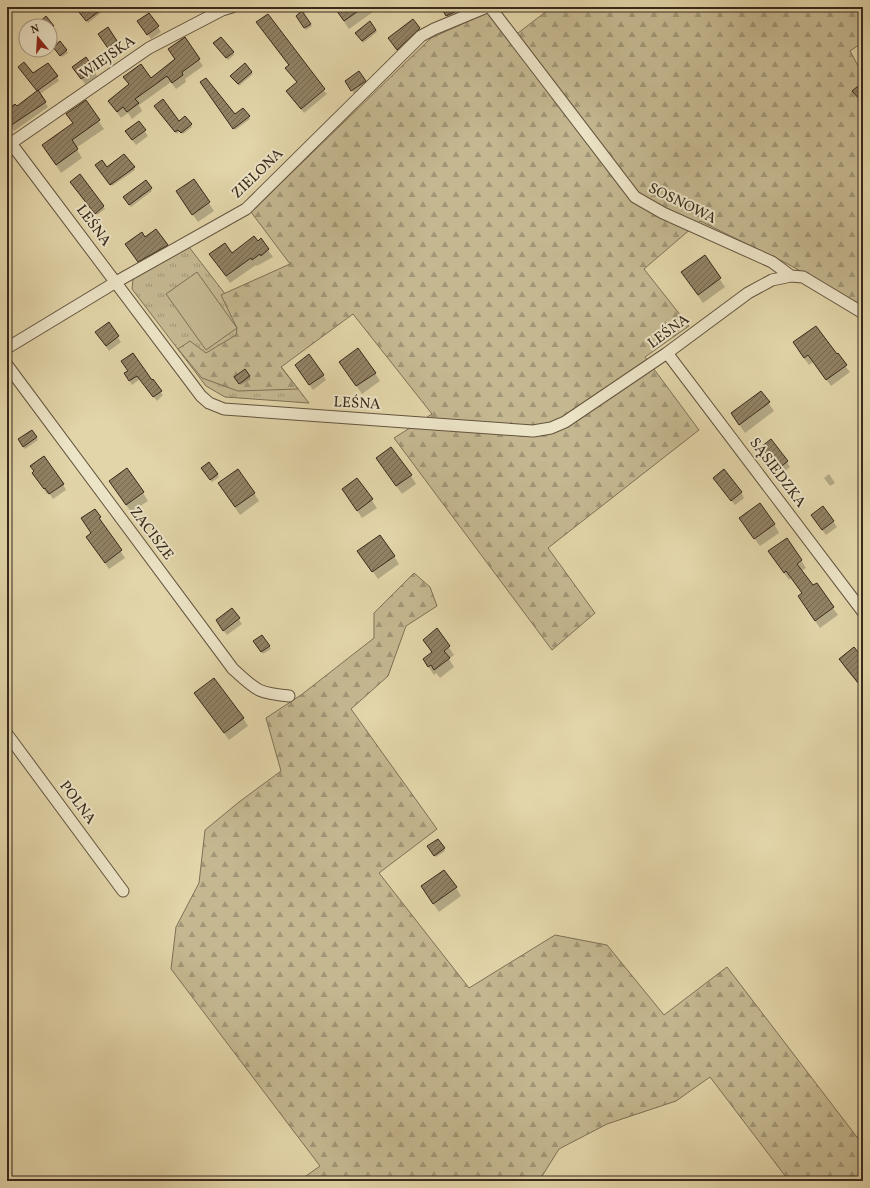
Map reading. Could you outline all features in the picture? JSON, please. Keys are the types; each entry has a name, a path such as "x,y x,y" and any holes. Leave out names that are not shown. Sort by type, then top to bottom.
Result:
{"street":[{"name":"WIEJSKA","path":"8,142 149,48 222,10 232,7"},
{"name":"ZIELONA","path":"7,348 116,282 246,209 421,36 487,7"},
{"name":"SOSNOWA","path":"490,7 635,197 663,213 772,262 791,276 803,277 863,313"},
{"name":"LEŚNA","path":"8,142 116,282 201,396 209,403 224,408 533,431 551,428 565,422 667,353 748,293 772,280 791,276"},
{"name":"SĄSIEDZKA","path":"667,353 863,612"},
{"name":"ZACISZE","path":"7,365 234,669 254,689 271,695 289,696"},
{"name":"POLNA","path":"7,734 123,891"}],"green space":[{"path":"552,7 863,7 863,42 850,51 863,75 863,306 786,263 700,221 644,269 689,326 645,357 699,430 548,548 595,613 552,650 394,438 432,414 353,314 281,367 298,389 238,391 202,378 178,349 190,341 206,353 236,335 237,328 221,295 290,264 251,212 431,38 489,12 509,40"},
{"path":"189,247 309,403 225,397 206,386 132,289 133,279"},
{"path":"197,272 237,328 206,350 166,294"},
{"path":"414,573 430,587 437,606 406,626 388,676 351,709 437,829 379,873 469,988 555,935 607,945 664,1015 727,967 863,1145 863,1181 789,1181 710,1077 676,1101 607,1124 559,1149 539,1181 299,1181 320,1166 171,969 176,927 199,883 205,830 239,802 281,771 266,718 301,695 374,638 374,613"}],"building":[{"path":"75,7 105,7 86,21"},
{"path":"334,7 364,7 344,21"},
{"path":"441,7 465,7 446,16"},
{"path":"302,11 311,24 304,28 296,16"},
{"path":"149,13 159,26 147,35 137,21"},
{"path":"268,14 325,89 301,109 286,91 297,82 285,68 289,65 256,22"},
{"path":"413,19 420,28 397,50 388,38"},
{"path":"370,21 376,30 362,41 355,33"},
{"path":"108,27 119,44 110,51 98,34"},
{"path":"185,37 200,59 182,72 183,75 172,83 167,76 135,99 139,103 127,112 123,107 117,112 108,101 129,84 123,77 141,64 151,78 175,59 168,49"},
{"path":"221,37 234,52 226,58 213,43"},
{"path":"60,41 67,50 60,56 58,53 58,43"},
{"path":"86,57 95,70 81,79 72,67"},
{"path":"24,62 33,73 48,63 58,76 37,91 18,67"},
{"path":"245,63 252,72 238,84 230,76"},
{"path":"359,71 366,81 351,91 345,81"},
{"path":"206,78 235,114 243,108 250,116 233,129 200,82"},
{"path":"863,82 863,103 852,91"},
{"path":"38,90 46,102 10,126 7,121 7,110 15,104 17,106"},
{"path":"163,99 179,121 185,116 192,124 181,133 178,130 175,132 154,106"},
{"path":"86,100 100,120 72,140 78,149 56,165 42,145 73,123 66,114"},
{"path":"139,121 146,130 132,140 125,131"},
{"path":"124,154 135,167 110,185 95,165 102,160 107,167"},
{"path":"80,174 104,206 95,214 70,182"},
{"path":"194,179 210,202 192,215 176,191"},
{"path":"146,180 152,188 129,205 123,197"},
{"path":"156,229 168,245 138,262 125,244 142,232 145,237"},
{"path":"254,236 258,241 261,238 269,249 261,256 260,254 252,260 251,258 226,276 209,254 225,243 232,253"},
{"path":"705,255 721,278 698,295 681,272"},
{"path":"109,322 119,336 106,346 95,332"},
{"path":"816,326 847,365 826,380 808,355 804,358 793,342"},
{"path":"358,348 376,373 356,386 339,362"},
{"path":"133,353 152,380 153,379 162,391 153,397 137,376 129,381 124,373 128,371 121,361"},
{"path":"309,354 324,375 309,385 295,365"},
{"path":"245,369 250,376 239,384 234,377"},
{"path":"761,391 770,402 739,425 731,413"},
{"path":"32,430 37,437 23,447 18,439"},
{"path":"771,439 788,461 778,469 761,447"},
{"path":"391,447 412,475 396,486 376,458"},
{"path":"44,456 64,484 49,494 32,473 34,471 30,466"},
{"path":"209,462 218,474 210,480 201,468"},
{"path":"127,468 144,492 126,505 109,481"},
{"path":"238,469 255,493 235,507 218,483"},
{"path":"724,469 742,492 731,501 713,478"},
{"path":"357,478 373,499 357,511 342,489"},
{"path":"760,503 775,524 754,539 739,518"},
{"path":"823,506 834,521 822,530 811,515"},
{"path":"95,509 101,517 99,518 122,550 105,563 86,537 91,533 81,518"},
{"path":"380,535 395,556 372,572 357,551"},
{"path":"787,538 802,560 797,564 813,585 817,583 834,607 815,621 798,596 802,593 786,571 784,573 768,551"},
{"path":"232,608 240,618 223,631 216,620"},
{"path":"437,628 450,646 444,651 450,658 434,670 431,665 428,667 423,659 432,652 423,640"},
{"path":"262,635 270,646 261,652 253,641"},
{"path":"854,647 863,658 863,689 839,659"},
{"path":"214,678 244,718 224,733 194,693"},
{"path":"438,839 445,848 434,856 427,846"},
{"path":"444,870 457,887 433,904 421,886"}]}
